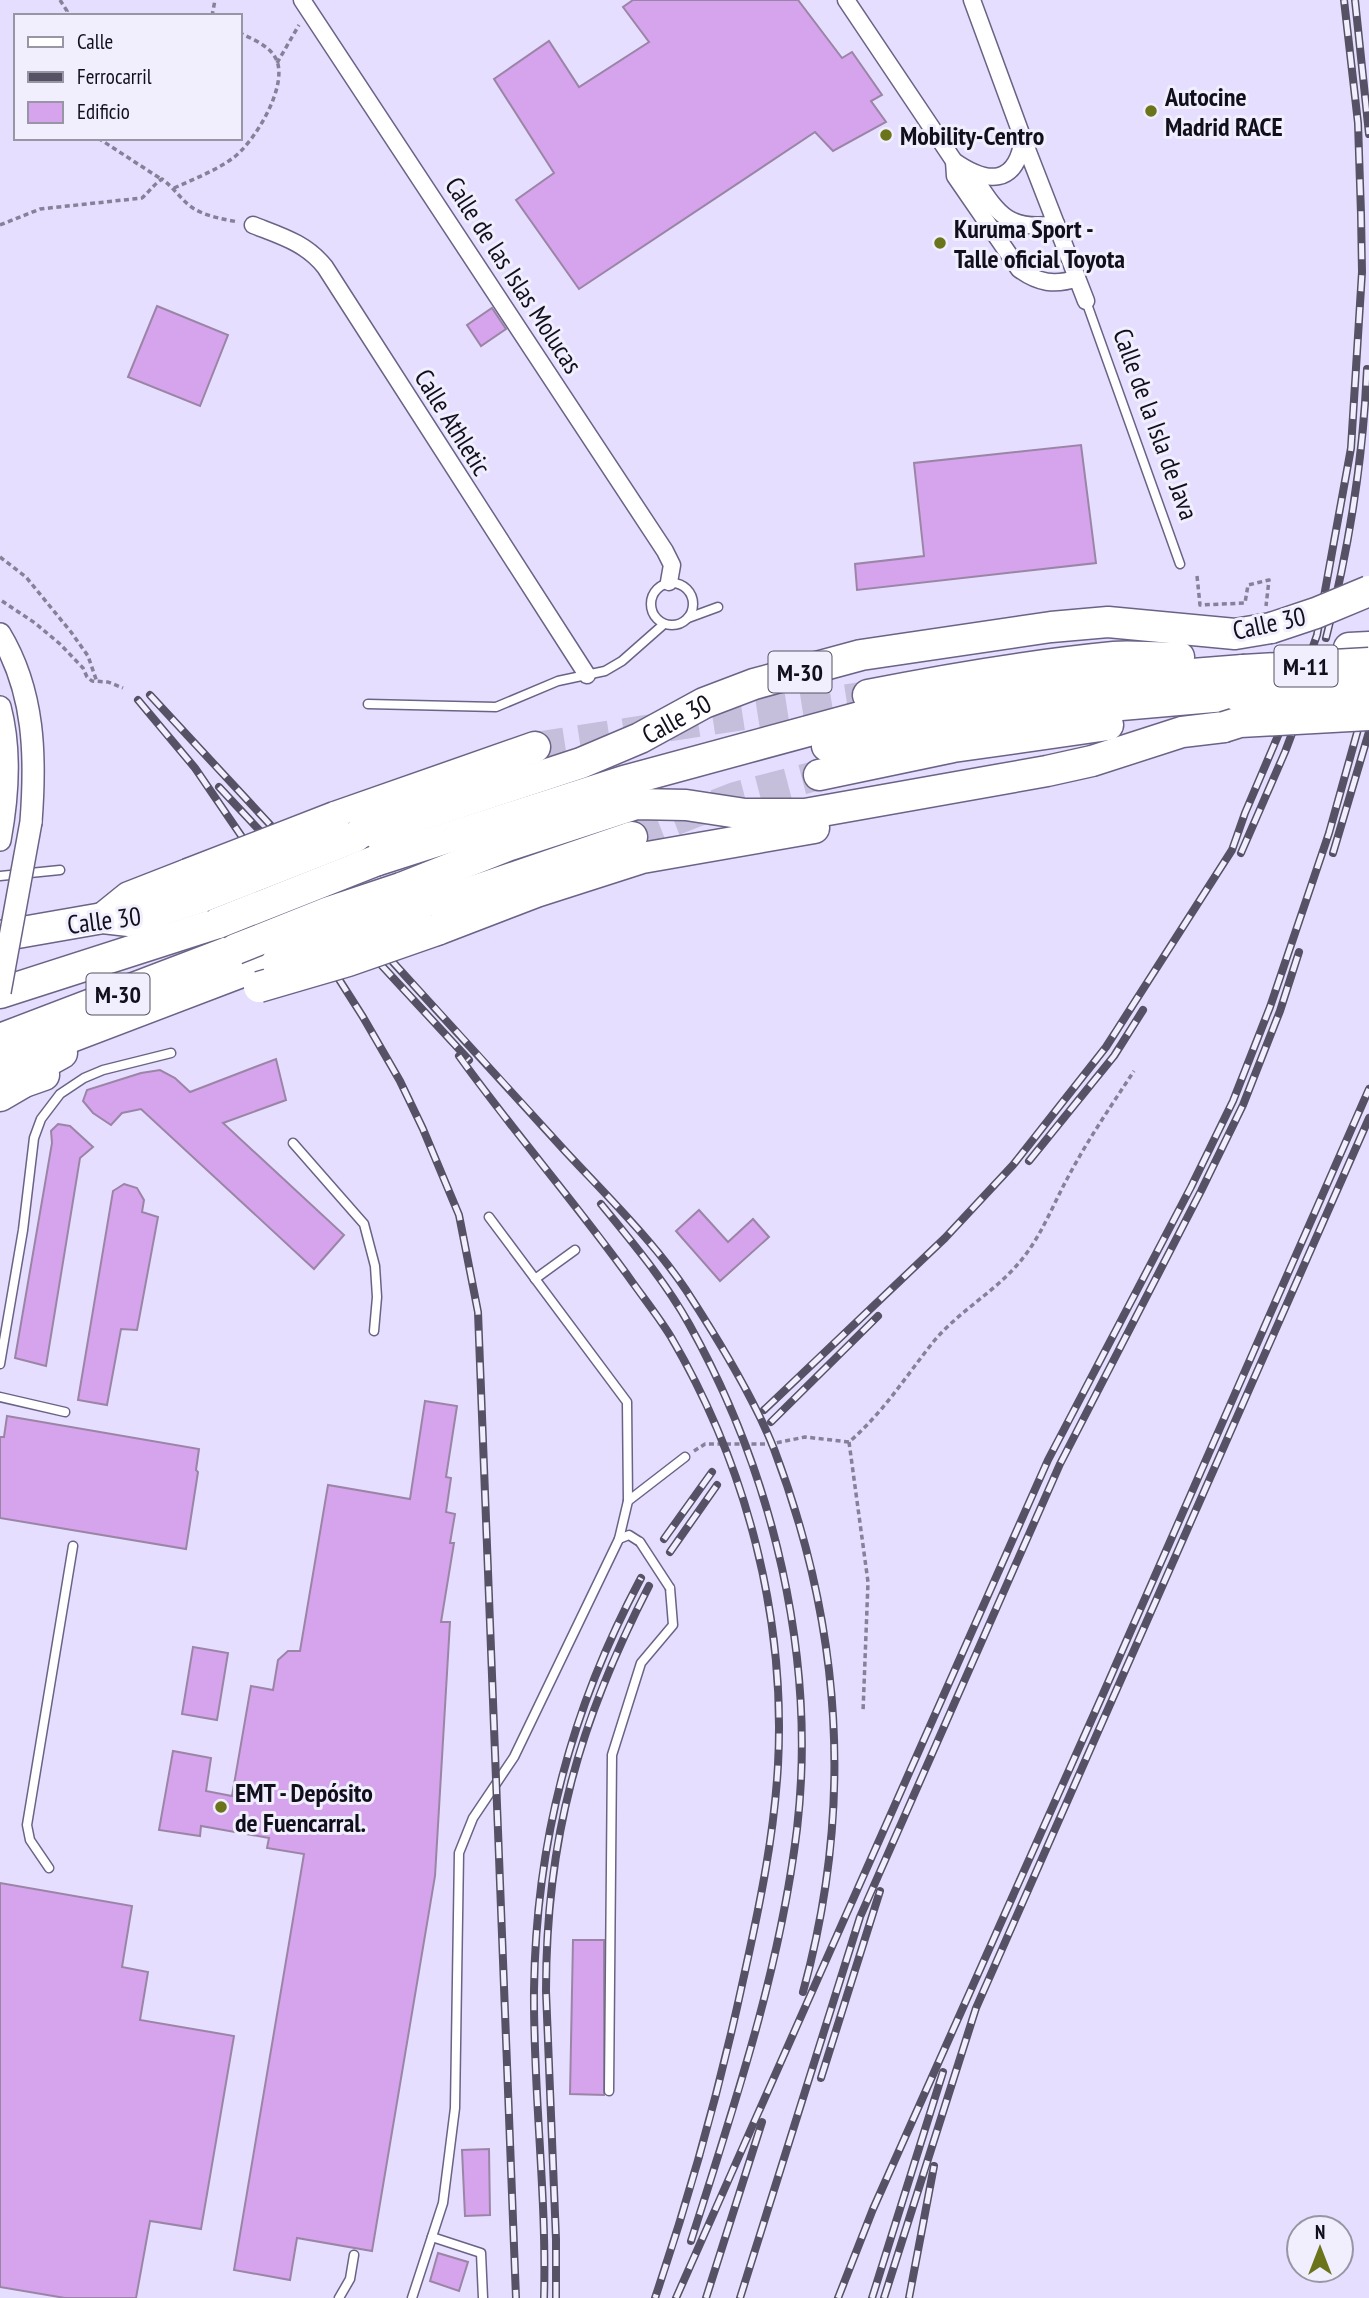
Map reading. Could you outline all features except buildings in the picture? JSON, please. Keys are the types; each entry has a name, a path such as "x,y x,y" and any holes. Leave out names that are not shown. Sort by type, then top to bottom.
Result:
{"highway":[{"name":"Calle 30","path":"0,1040 255,969 329,912 419,909 507,846 636,804 685,805 745,814 805,814 1079,764 1182,732 1240,677 1316,613 1369,591"},
{"name":"Calle 30","path":"357,841 581,763 640,738 704,703 754,684 861,655 1051,626 1108,622 1236,634 1240,677 1237,729 1369,723"},
{"name":"M-11","path":"1240,677 1362,653"},
{"path":"860,697 967,676 1031,667 1121,657 1202,655 1240,677 1369,706"},
{"path":"1240,677 1240,722 1369,715"},
{"path":"819,775 953,747 1240,677"},
{"path":"205,901 357,841 624,781 860,716 1142,678 1240,677 1369,689"},
{"path":"636,804 693,783 857,738 1240,677 1369,698"},
{"path":"0,993 103,961 205,901 357,841 535,747"},
{"path":"419,909 536,892 642,858 1024,789 1079,764"},
{"path":"0,1064 255,969 348,961 419,909 632,836"},
{"name":"Calle 30","path":"0,936 103,918 129,897 205,901"},
{"path":"12,1089 40,1078 60,1065 255,969"}],"street":[{"name":"Calle de las Islas Molucas","path":"302,0 659,540 672,565 669,582"},
{"path":"846,0 954,161 971,173 986,178 998,176 1009,172 1021,152 1023,139"},
{"path":"972,0 1086,301"},
{"path":"954,161 955,176 1019,270 1046,283 1066,282 1077,278"},
{"path":"971,173 986,195 1008,219 1034,228 1056,224"},
{"name":"Calle Athletic","path":"253,225 298,242 313,253 325,267 587,675"},
{"path":"0,634 11,653 31,715 35,769 31,822 0,993"},
{"path":"0,707 4,721 7,772 1,834"}],"lane":[{"name":"Calle de la Isla de Java","path":"1086,301 1180,564"},
{"path":"688,618 693,604 689,591 669,582 656,588 650,601 653,615 664,624 677,624 718,607"},
{"path":"368,704 496,707 558,681 605,671 622,661 664,624"},
{"path":"0,876 60,870"},
{"path":"0,1364 23,1230 34,1138 41,1119 60,1094 84,1078 103,1070 171,1053"},
{"path":"293,1143 364,1224 375,1266 377,1297 374,1331"},
{"path":"412,2298 443,2203 455,2108 459,1853 473,1818 514,1757 619,1539 628,1501 627,1402 610,1375 569,1326 489,1217"},
{"path":"535,1279 575,1250"},
{"path":"0,1397 65,1412"},
{"path":"628,1501 685,1457"},
{"path":"609,2091 612,1755 641,1663 673,1625 670,1588 640,1542 629,1535 619,1539"},
{"path":"49,1868 30,1840 27,1825 73,1546"},
{"path":"432,2237 481,2253 483,2298"},
{"path":"339,2298 350,2279 354,2255"}],"path":[{"path":"277,63 303,20"},
{"path":"174,188 234,157 258,130 273,101 278,80 275,56 262,44 242,34"},
{"path":"102,140 174,188 190,206 215,217 253,225"},
{"path":"0,225 40,209 142,198 151,186 162,179"},
{"path":"0,557 26,577 71,632 88,656 97,682"},
{"path":"1197,576 1200,605 1245,603 1248,585 1269,580 1240,677"},
{"path":"2,601 36,622 83,668 87,677 123,688"},
{"path":"685,1457 705,1444 771,1444 805,1437 849,1442 871,1423 936,1339 1005,1278 1024,1257 1043,1227 1067,1178 1134,1070"},
{"path":"849,1442 868,1583 863,1713"}],"tunnel":[{"path":"535,747 861,697"},
{"path":"632,837 735,797 819,775"}],"railway":[{"path":"764,1410 945,1238 1013,1165 1106,1047 1232,850 1298,689 1317,635 1351,448 1362,272 1358,123 1344,0"},
{"path":"1355,0 1369,134"},
{"path":"1326,638 1354,504 1367,369"},
{"path":"676,2298 1048,1460 1233,1101 1270,1007 1329,833 1369,690"},
{"path":"1241,853 1308,691"},
{"path":"150,695 288,844"},
{"path":"138,700 195,768 255,856"},
{"path":"1333,853 1369,732"},
{"path":"219,787 275,847"},
{"path":"369,936 659,1254 686,1290 722,1347 756,1409 774,1449 797,1516 814,1583 827,1651 833,1718 834,1786 830,1854 819,1923 803,1992"},
{"path":"359,941 469,1060"},
{"path":"321,951 400,1081 423,1129 459,1215 478,1312 516,2298"},
{"path":"740,2298 860,1917 1060,1464 1243,1105 1280,1011 1299,952"},
{"path":"1029,1161 1114,1056 1143,1010"},
{"path":"459,1056 607,1248 671,1337 697,1386 740,1489 756,1543 767,1598 779,1709 776,1793 769,1848 754,1931 724,2064 692,2182 655,2298"},
{"path":"838,2298 873,2209 1369,1089"},
{"path":"884,2298 976,2008 1369,1118"},
{"path":"601,1204 648,1262 680,1308 719,1382 744,1442 765,1504 782,1568 794,1633 800,1699 802,1764 797,1829 779,1934 754,2037 691,2241"},
{"path":"771,1422 878,1316"},
{"path":"664,1539 712,1472"},
{"path":"670,1552 717,1485"},
{"path":"544,2298 544,2221 534,1990 542,1881 550,1829 577,1727 616,1627 641,1578"},
{"path":"556,2298 546,1991 552,1882 571,1782 586,1734 603,1685 649,1586"},
{"path":"821,2078 880,1891"},
{"path":"872,2298 943,2072"},
{"path":"706,2298 762,2122"},
{"path":"909,2298 934,2166"}],"place":[{"name":"Autocine Madrid RACE","path":"1151,111"},
{"name":"Mobility-Centro","path":"886,135"},
{"name":"Kuruma Sport - Talle oficial Toyota","path":"940,243"},
{"name":"EMT - Depósito de Fuencarral.","path":"221,1807"}]}
